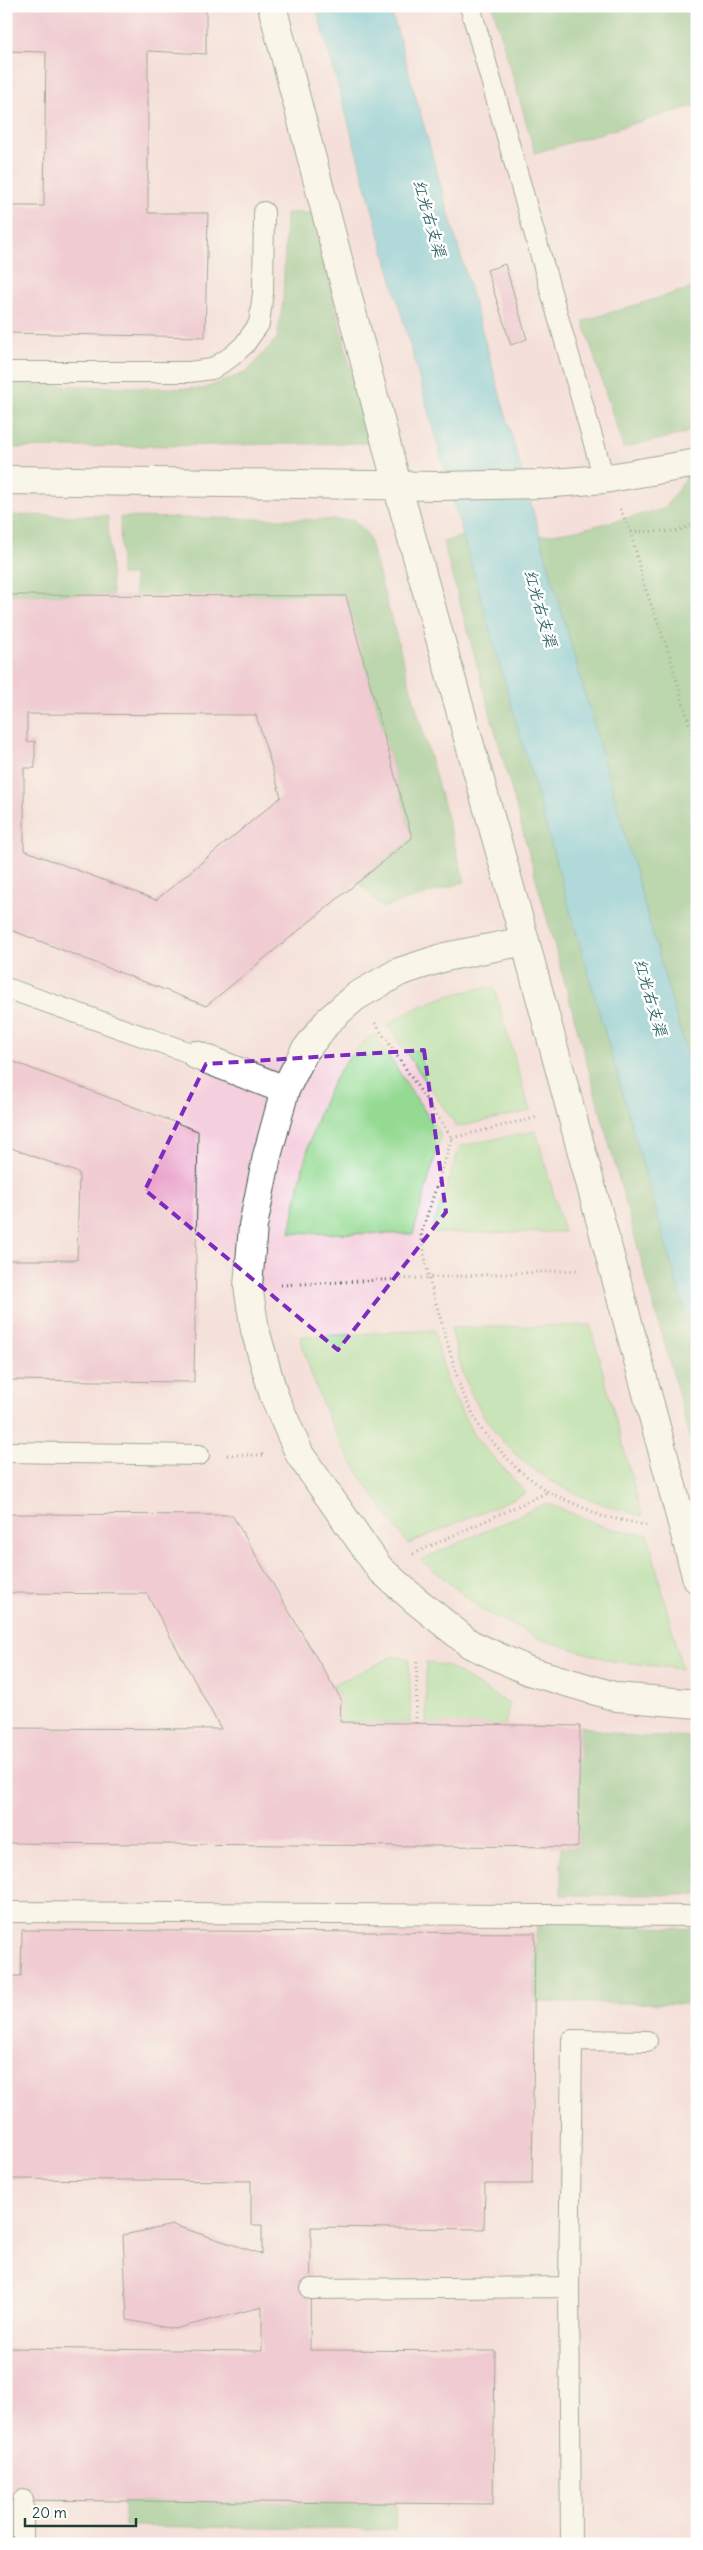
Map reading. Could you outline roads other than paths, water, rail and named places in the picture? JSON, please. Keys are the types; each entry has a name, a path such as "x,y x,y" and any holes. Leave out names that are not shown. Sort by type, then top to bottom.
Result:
{"street":[{"path":"272,6 398,485 525,941 697,1579"},
{"path":"6,480 439,486 542,484 604,479 697,463"},
{"path":"525,941 445,957 399,972 355,997 329,1020 304,1052 285,1090 266,1156 253,1226 248,1286 255,1330 274,1396 300,1455 380,1569 414,1599 470,1644 529,1671 617,1698 697,1704"},
{"path":"196,1054 285,1090"}],"lane":[{"path":"470,6 604,479"},
{"path":"6,372 189,372 212,369 244,345 259,324 263,293 264,212"},
{"path":"6,988 196,1054"},
{"path":"6,1452 199,1455"},
{"path":"6,1912 697,1916"},
{"path":"571,2544 569,2287 572,2040 647,2041"},
{"path":"311,2289 569,2287"},
{"path":"23,2500 23,2544"}],"water":[{"name":"红光右支渠","path":"316,6 390,6 697,1090 697,1354 463,536"}]}
